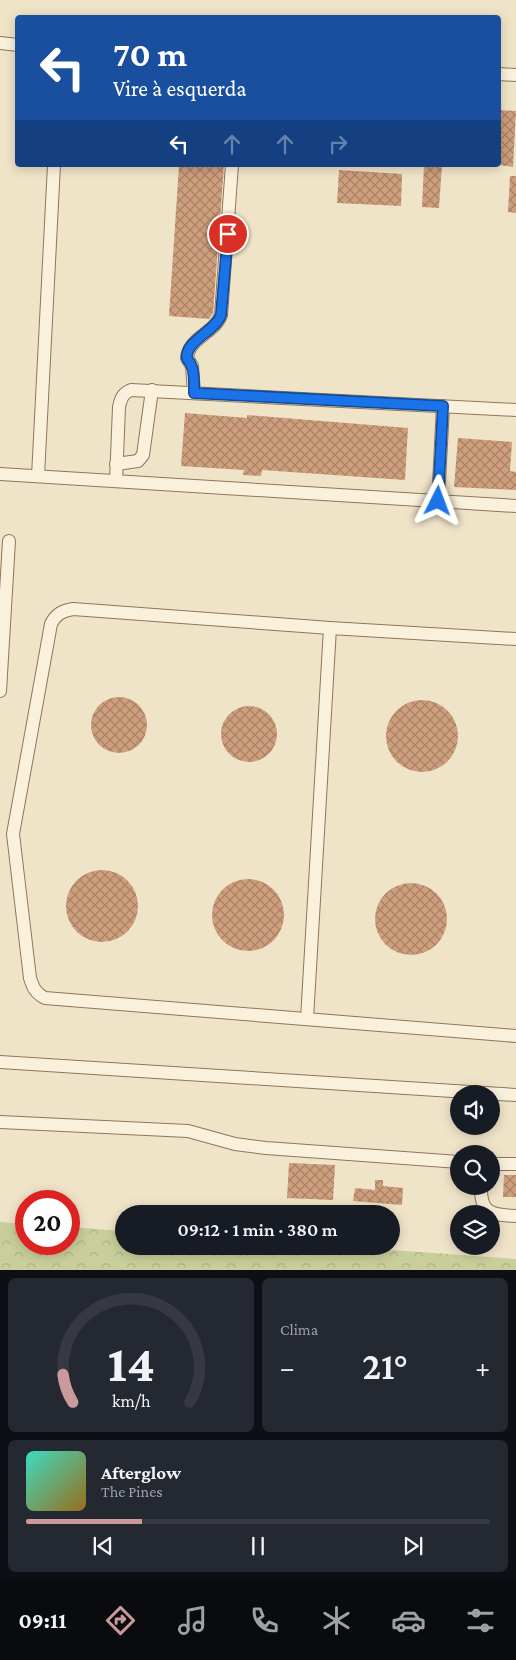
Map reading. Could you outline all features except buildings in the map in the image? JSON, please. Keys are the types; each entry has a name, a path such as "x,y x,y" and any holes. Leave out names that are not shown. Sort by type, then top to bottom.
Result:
{"lane":[{"path":"501,74 516,75"},
{"path":"38,476 54,167"},
{"path":"194,393 192,366 187,358 189,349 196,340 216,324 221,315 232,167"},
{"path":"116,481 119,407 125,392 131,390 516,410"},
{"path":"116,464 138,461 143,455 152,390"},
{"path":"438,501 443,406"},
{"path":"0,474 516,506"},
{"path":"0,691 9,542"},
{"path":"516,639 330,628 72,609 63,610 55,616 50,624 6,834 30,978 34,989 45,998 516,1036"},
{"path":"307,1019 330,628"},
{"path":"0,1062 516,1094"},
{"path":"0,1122 188,1131 235,1144 266,1148 450,1161"},
{"path":"500,1164 516,1164"},
{"path":"481,1195 482,1205 486,1210 492,1213 516,1216"}],"green space":[{"path":"0,1222 15,1223 15,1255 80,1255 80,1228 115,1230 115,1255 400,1255 400,1251 516,1259 516,1270 0,1270"}],"route":[{"path":"228,234 221,315 209,331 192,344 187,355 192,366 194,393 443,406 438,501"}]}
